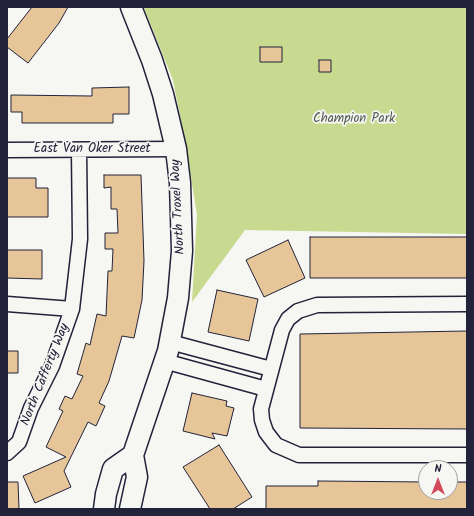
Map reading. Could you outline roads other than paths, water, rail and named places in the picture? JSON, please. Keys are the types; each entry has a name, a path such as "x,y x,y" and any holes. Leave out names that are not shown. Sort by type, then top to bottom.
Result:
{"street":[{"name":"North Troxel Way","path":"130,509 137,477 133,455 170,342 178,298 182,252 180,183 176,149 157,74 131,7"},
{"name":"East Van Oker Street","path":"7,150 176,149"},
{"name":"North Cafferty Way","path":"8,452 19,442 31,408 52,366 72,309 80,239 79,150"},
{"path":"7,304 72,309"},
{"path":"467,304 317,305 298,311 288,319 282,330 261,409 262,420 266,432 276,445 299,455 467,455"},
{"path":"170,342 271,369"},
{"path":"164,362 266,389"},
{"path":"104,509 106,494 113,470 133,455"}],"park label":[{"name":"Champion Park","path":"354,120"}]}
